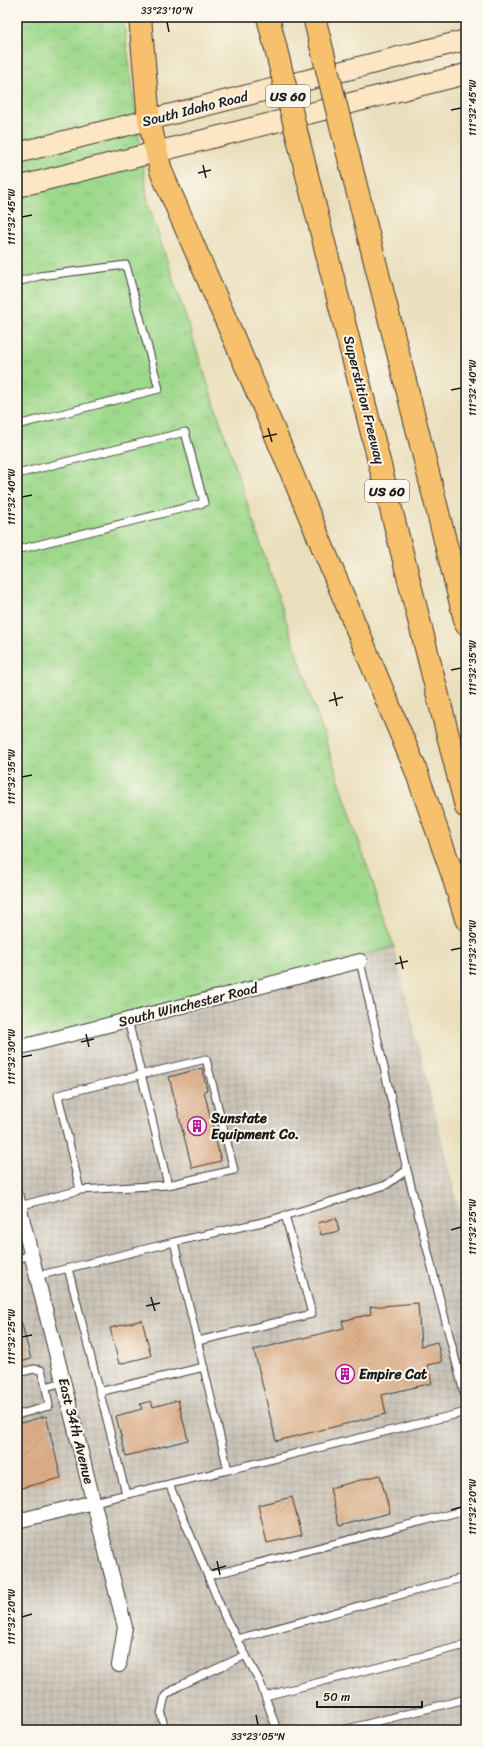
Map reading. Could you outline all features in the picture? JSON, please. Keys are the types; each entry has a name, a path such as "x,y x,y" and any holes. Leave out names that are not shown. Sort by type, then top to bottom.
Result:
{"highway":[{"path":"140,17 149,120 161,171 272,426 415,768 452,873 466,919"},
{"name":"Superstition Freeway","path":"268,17 466,807"},
{"name":"US 60","path":"314,17 466,624"}],"main road":[{"name":"South Idaho Road","path":"17,153 466,40"},
{"path":"17,187 466,74"}],"street":[{"name":"South Winchester Road","path":"17,1048 360,961"},
{"name":"East 34th Avenue","path":"18,1202 125,1627 119,1665"},
{"path":"17,1522 94,1502"}],"lane":[{"path":"17,282 39,276 126,265 159,389 17,425"},
{"path":"17,474 185,432 204,503 17,550"},
{"path":"360,961 407,1170 466,1401"},
{"path":"128,1020 168,1185"},
{"path":"18,1202 80,1190 168,1185 234,1170 206,1058 58,1095 80,1190"},
{"path":"37,1276 174,1242 267,1221 386,1186 407,1170"},
{"path":"198,1341 312,1314 285,1215"},
{"path":"174,1242 228,1470"},
{"path":"17,1259 32,1255"},
{"path":"68,1268 126,1494"},
{"path":"99,1392 204,1367"},
{"path":"17,1373 34,1369 41,1370 49,1406 17,1415"},
{"path":"46,1387 63,1382"},
{"path":"94,1502 466,1412"},
{"path":"169,1484 225,1617 260,1682 277,1730"},
{"path":"208,1576 466,1510"},
{"path":"237,1639 466,1577"},
{"path":"265,1696 466,1645"},
{"path":"165,1730 161,1714 165,1696 179,1686 246,1655"},
{"path":"343,1730 466,1699"}],"shaded area":[{"path":"394,947 466,1237 466,1730 17,1730 17,1045"}],"green space":[{"path":"17,17 123,17 148,203 394,947 17,1044"}],"building":[{"name":"Sunstate Equipment Co.","path":"202,1068 207,1090 204,1091 221,1161 192,1168 169,1077"},
{"path":"336,1218 339,1231 321,1235 318,1223"},
{"name":"Empire Cat","path":"418,1303 421,1346 437,1342 442,1362 427,1365 432,1383 382,1395 386,1414 276,1441 254,1350 344,1328 342,1321 371,1314 370,1307"},
{"path":"142,1320 151,1356 119,1364 110,1328"},
{"path":"17,1321 21,1321 31,1359 17,1363"},
{"path":"178,1400 188,1440 126,1456 116,1416 142,1409 140,1404 151,1401 153,1407"},
{"path":"46,1416 61,1478 17,1489 17,1424"},
{"path":"380,1475 390,1513 339,1526 330,1488"},
{"path":"292,1497 302,1535 267,1543 258,1505"}],"place":[{"name":"Sunstate Equipment Co.","path":"197,1126"},
{"name":"Empire Cat","path":"345,1374"}]}
